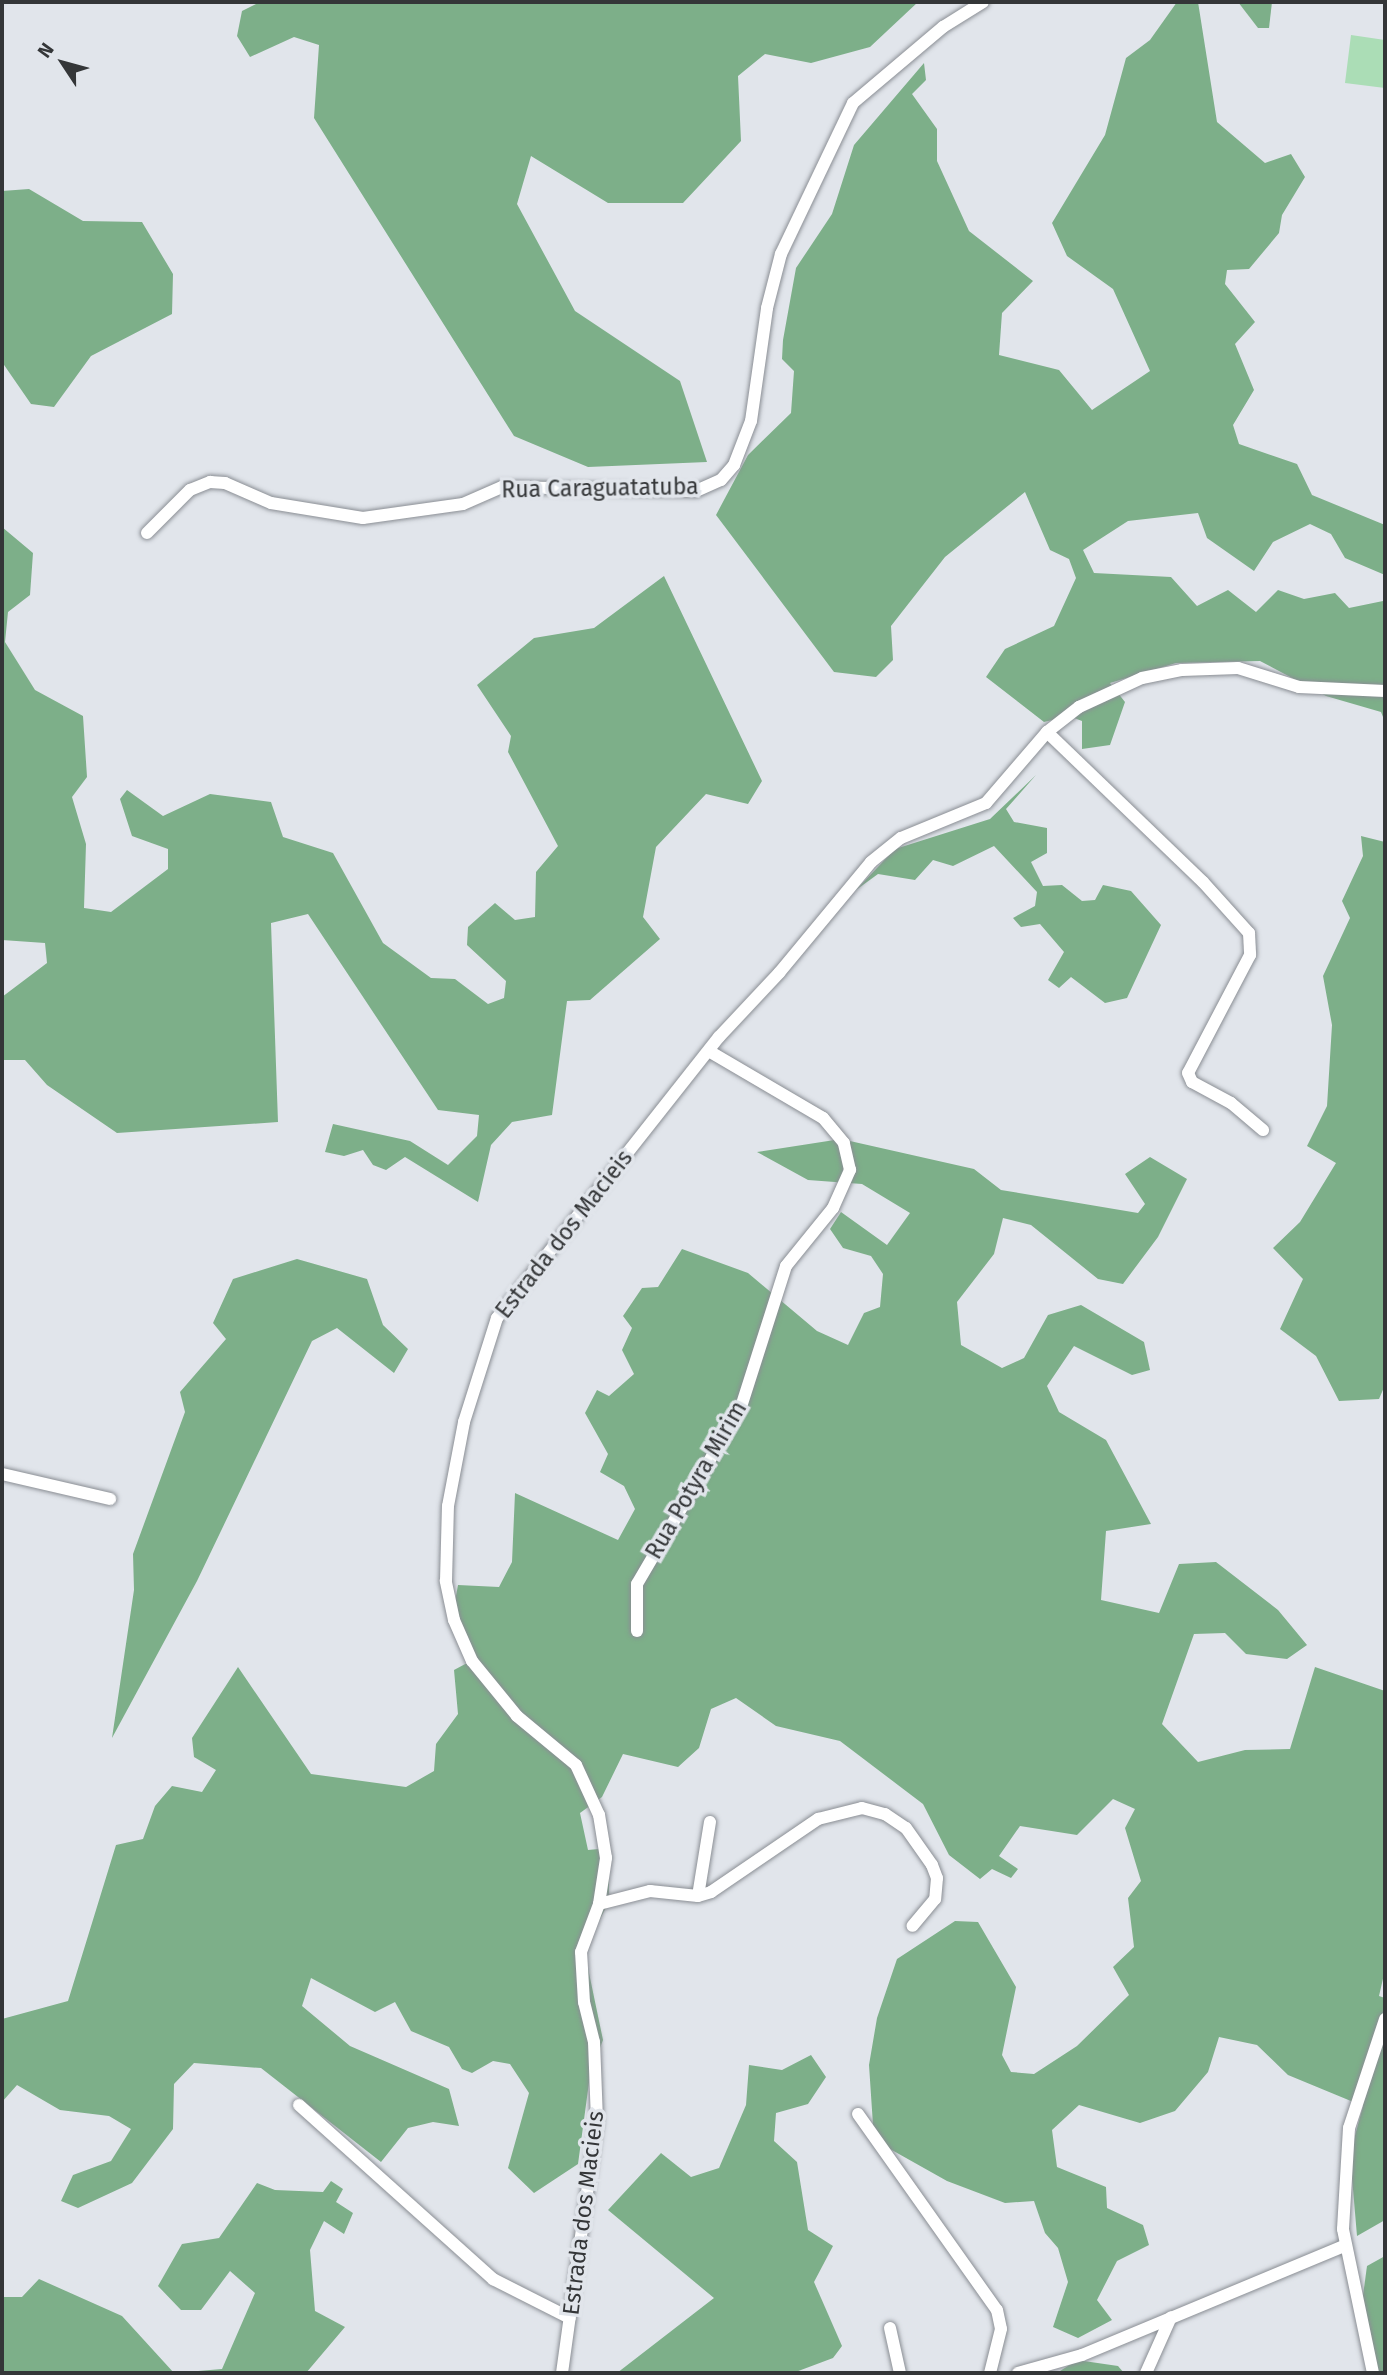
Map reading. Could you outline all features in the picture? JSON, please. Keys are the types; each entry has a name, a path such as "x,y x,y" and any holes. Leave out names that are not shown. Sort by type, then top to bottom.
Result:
{"street":[{"name":"Rua Caraguatatuba","path":"147,533 190,490 210,482 225,483 271,503 363,518 463,504 502,487 696,491 721,480 734,465 751,421 767,308 781,254 853,103 943,27 983,2"},
{"name":"Estrada dos Macieis","path":"562,2373 597,2120 594,2042 584,2002 581,1952 599,1904 606,1858 604,1834 587,1785 568,1757 531,1730 502,1700 472,1661 458,1633 446,1581 448,1506 464,1422 497,1318 709,1051 871,862 901,838 986,803 1047,732 1097,697 1142,678 1182,670 1238,668 1299,687 1385,691"},
{"path":"1047,732 1236,915 1252,941 1250,955 1188,1073 1192,1082 1231,1103 1263,1130"},
{"name":"Rua Potyra Mirim","path":"637,1631 637,1584 741,1407 786,1266 833,1208 850,1170 844,1143 823,1118 709,1051"},
{"path":"2,1474 110,1499"},
{"path":"599,1904 650,1891 698,1896 730,1883 818,1819 834,1811 862,1808 885,1814 906,1828 932,1865 937,1878 934,1899 912,1926"},
{"path":"698,1896 710,1822"},
{"path":"1373,2373 1344,2246 1349,2128 1385,2019"},
{"path":"299,2105 493,2279 570,2318"},
{"path":"858,2114 997,2309 1001,2329 990,2373"},
{"path":"1018,2373 1059,2364 1344,2246"},
{"path":"1146,2373 1171,2317"},
{"path":"890,2328 900,2373"}],"green space":[{"path":"260,2 918,2 870,47 811,63 765,54 738,76 741,141 683,203 608,203 531,156 517,204 575,311 680,381 707,462 588,467 514,436 314,118 319,45 294,37 250,57 237,36 242,11"},
{"path":"1177,2 1198,2 1217,122 1265,163 1291,154 1305,177 1282,215 1279,233 1249,269 1227,270 1225,284 1255,322 1235,344 1254,390 1233,425 1239,444 1297,464 1312,495 1385,525 1385,575 1345,558 1331,534 1310,524 1273,542 1254,571 1207,538 1198,513 1128,521 1083,550 1094,573 1171,577 1197,606 1228,590 1256,612 1278,590 1304,599 1335,593 1349,608 1383,601 1385,579 1385,722 1381,712 1326,696 1260,661 1176,663 1110,683 1125,702 1110,745 1082,749 1082,721 1069,716 1044,722 986,677 1005,649 1054,626 1076,578 1069,559 1050,550 1025,492 945,557 891,626 893,660 876,677 834,672 716,515 748,455 791,413 794,371 782,359 796,268 832,214 854,145 924,63 926,80 912,94 937,129 937,161 969,231 1033,281 1002,313 999,355 1059,370 1092,410 1150,371 1113,289 1067,256 1052,223 1105,135 1126,58 1150,40"},
{"path":"1238,2 1272,2 1269,28 1258,28"},
{"path":"1351,35 1385,40 1385,88 1345,83"},
{"path":"29,189 83,221 142,222 173,274 172,314 91,356 54,407 31,404 2,362 2,191"},
{"path":"2,527 33,553 30,595 8,612 5,642 35,690 83,716 87,777 72,797 86,844 84,908 111,912 168,869 168,849 132,836 120,799 127,790 163,816 210,794 271,802 283,837 333,853 383,943 431,978 455,979 488,1004 504,998 506,981 467,945 468,927 495,903 515,920 535,917 536,872 558,846 508,752 511,736 477,685 534,638 594,628 664,576 762,781 748,804 706,794 656,847 643,917 660,939 590,1000 567,1001 552,1115 512,1122 491,1145 478,1202 405,1157 386,1170 373,1165 363,1150 344,1156 325,1152 333,1124 410,1141 448,1165 477,1136 479,1115 438,1110 308,914 271,923 278,1122 117,1133 47,1085 25,1060 2,1060 2,997 47,963 45,943 2,940"},
{"path":"1036,775 1006,809 1014,822 1047,828 1047,853 1031,862 1043,886 1062,885 1082,901 1095,900 1103,885 1131,891 1161,925 1127,998 1105,1003 1071,977 1059,988 1048,980 1064,952 1040,924 1021,927 1013,918 1035,906 1037,892 994,846 953,866 933,860 915,880 878,874 856,890 895,849 990,819"},
{"path":"1361,836 1385,842 1385,1385 1379,1399 1339,1401 1316,1356 1280,1329 1303,1279 1273,1248 1300,1222 1336,1163 1307,1146 1327,1106 1332,1025 1323,976 1350,918 1342,901 1363,856"},
{"path":"841,1139 974,1169 1001,1190 1138,1213 1145,1204 1125,1174 1150,1157 1187,1179 1158,1237 1123,1284 1098,1279 1031,1225 1003,1218 994,1254 957,1302 961,1345 1002,1368 1024,1358 1048,1315 1081,1305 1144,1342 1150,1370 1132,1375 1074,1346 1047,1386 1059,1412 1106,1440 1151,1524 1106,1531 1101,1600 1159,1613 1179,1564 1216,1562 1278,1610 1307,1645 1287,1659 1246,1654 1225,1633 1194,1634 1162,1724 1198,1762 1245,1750 1290,1749 1315,1667 1385,1691 1385,1970 1379,1996 1385,1998 1385,2220 1357,2236 1350,2154 1363,2106 1288,2075 1257,2045 1219,2037 1208,2072 1175,2111 1140,2123 1079,2105 1052,2130 1057,2167 1106,2187 1107,2208 1143,2225 1149,2245 1117,2261 1097,2300 1112,2320 1078,2338 1053,2327 1068,2282 1058,2248 1045,2233 1034,2201 1005,2203 947,2181 874,2140 869,2065 877,2018 897,1959 955,1921 978,1922 1016,1987 1002,2055 1011,2072 1034,2074 1077,2046 1129,1995 1113,1967 1134,1947 1128,1898 1141,1881 1125,1828 1135,1809 1113,1799 1077,1835 1020,1826 999,1856 1018,1869 1011,1878 992,1869 980,1879 949,1855 923,1804 840,1741 776,1726 736,1698 711,1709 699,1748 678,1767 623,1754 602,1797 580,1813 588,1850 609,1848 609,1902 584,1949 603,2040 590,2075 578,2164 534,2193 508,2168 529,2093 510,2064 493,2061 472,2073 462,2069 449,2047 411,2031 395,2002 375,2012 311,1978 302,2006 350,2046 449,2089 459,2126 433,2122 408,2128 381,2162 261,2068 194,2063 174,2084 173,2129 132,2183 78,2208 61,2201 73,2175 111,2161 131,2129 109,2116 60,2110 17,2085 2,2102 2,2019 68,2001 116,1845 143,1839 155,1806 172,1786 202,1792 216,1770 194,1757 192,1738 238,1667 311,1774 406,1787 434,1771 436,1744 458,1714 454,1670 469,1662 453,1612 458,1585 499,1587 512,1562 515,1493 618,1540 635,1509 624,1486 600,1472 608,1454 585,1413 597,1390 609,1396 634,1374 622,1350 632,1328 623,1316 642,1288 658,1287 682,1249 748,1273 817,1331 848,1345 864,1313 880,1307 883,1274 871,1256 843,1248 830,1229 841,1212 887,1245 910,1213 862,1184 808,1180 757,1152"},
{"path":"297,1259 367,1279 383,1325 408,1349 394,1373 337,1328 312,1341 197,1581 112,1738 134,1590 133,1554 185,1412 180,1392 226,1339 213,1323 233,1279"},
{"path":"811,2055 826,2077 808,2104 776,2113 774,2141 797,2162 808,2230 833,2246 814,2282 842,2346 833,2358 793,2373 617,2373 714,2298 608,2210 661,2153 691,2177 719,2168 746,2105 749,2065 782,2070"},
{"path":"331,2181 343,2189 336,2202 353,2213 344,2234 324,2221 310,2250 315,2311 345,2327 306,2373 174,2373 222,2369 255,2293 230,2271 201,2310 181,2310 158,2286 182,2244 219,2238 257,2183 275,2190 323,2192"},
{"path":"1385,2256 1385,2373 1372,2373 1359,2325 1367,2266"},
{"path":"39,2279 122,2316 174,2373 2,2373 2,2297 22,2297"},
{"path":"1077,2360 1118,2366 1124,2373 1057,2373"}]}
